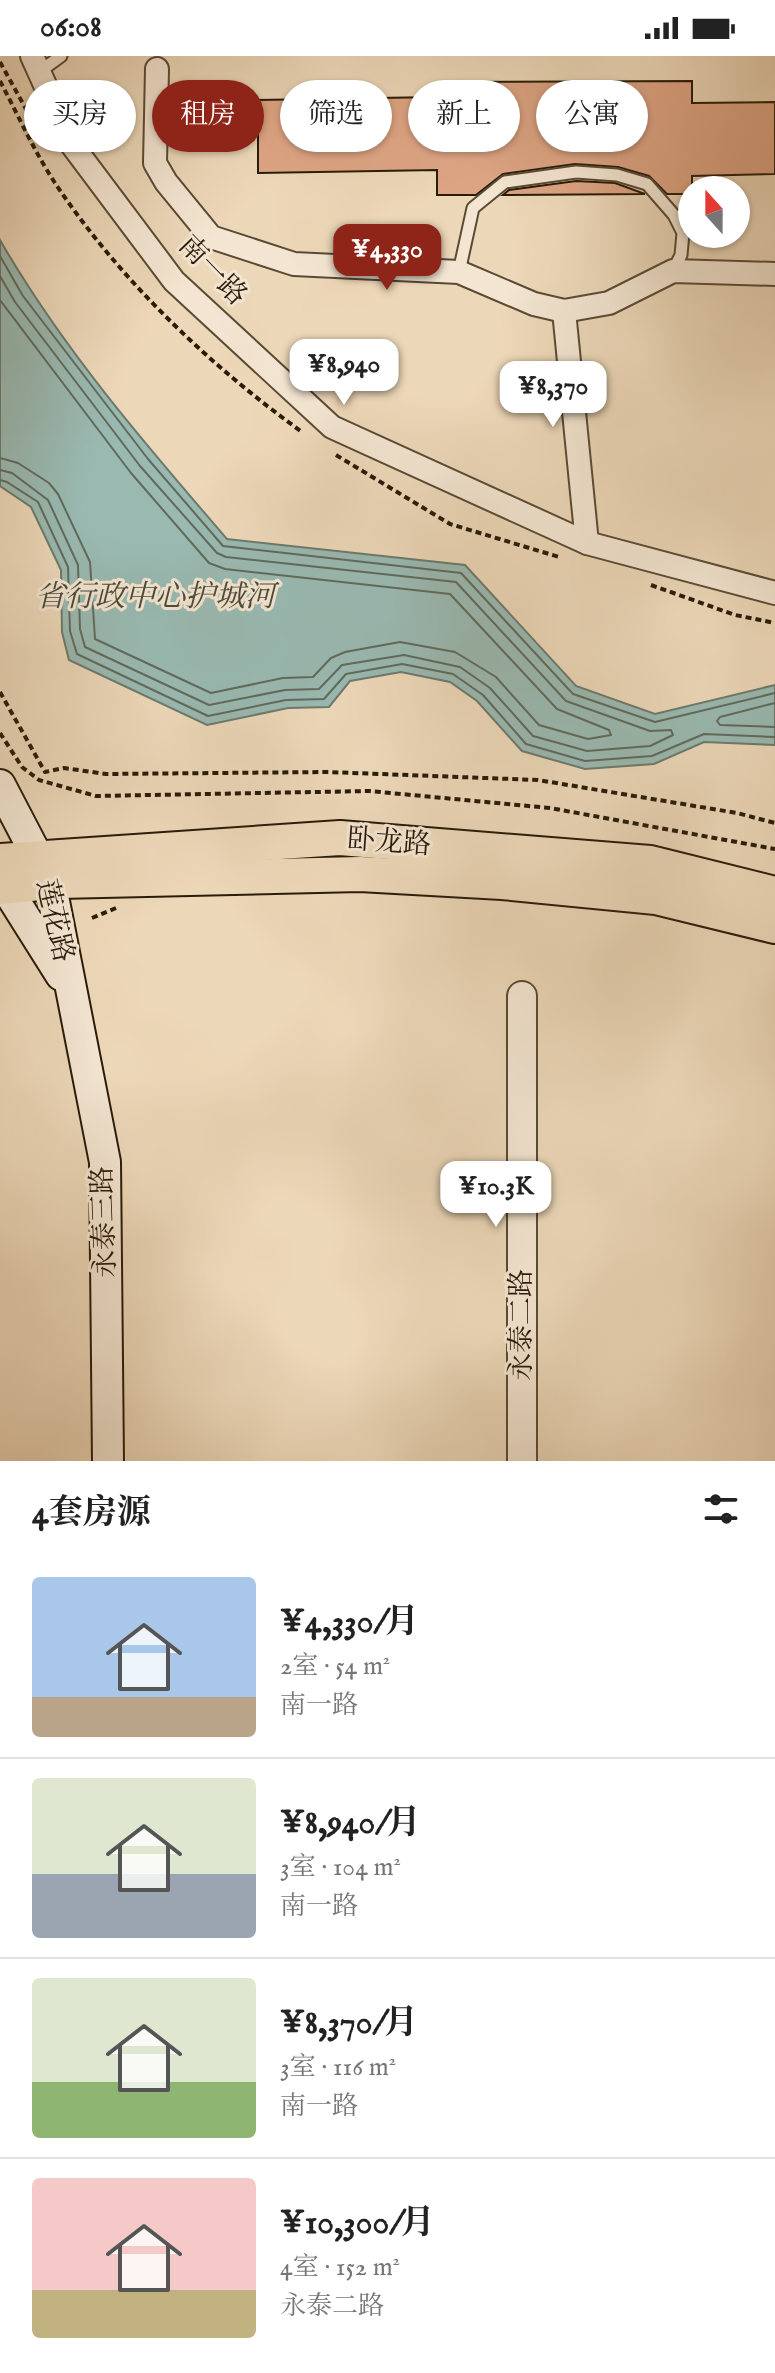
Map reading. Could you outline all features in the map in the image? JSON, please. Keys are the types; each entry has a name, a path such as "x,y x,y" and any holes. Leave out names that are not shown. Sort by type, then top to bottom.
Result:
{"main road":[{"name":"莲花路","path":"0,785 43,869 68,986"},
{"name":"卧龙路","path":"1,878 43,869 340,838 650,863 775,894"},
{"name":"卧龙路","path":"43,869 360,874 502,882 656,897 775,926"},
{"name":"莲花路","path":"1,878 68,986"},
{"name":"永泰三路","path":"68,986 105,1162 108,1461"}],"street":[{"name":"南一路","path":"36,64 72,145 174,281 332,427 587,543 775,593"},
{"path":"157,69 155,163 166,182 211,237 294,264 459,272 534,304 564,311 609,303 673,271 775,274"},
{"path":"564,311 587,543"},
{"name":"永泰二路","path":"522,996 522,1461"}],"lane":[{"path":"36,64 61,56"},
{"path":"459,272 473,208 505,182 576,172 617,175 647,184 674,215 683,233 681,255 673,271"}],"path":[{"path":"0,62 24,106"},
{"path":"0,692 45,772 64,768 106,774 327,772 538,780 737,813 775,823"},
{"path":"0,733 22,767 39,780 96,796 369,791 550,808 775,849"},
{"path":"92,918 129,902"}],"water":[{"name":"省行政中心护城河","path":"0,240 78,357 136,432 227,539 465,565 576,686 655,714 775,685 775,745 704,742 654,764 585,769 522,751 477,701 450,682 401,672 350,681 329,707 288,708 207,725 69,660 62,632 61,570 31,507 0,486"}],"building":[{"path":"648,81 692,81 692,103 775,102 775,174 678,176 678,194 667,194 649,176 618,167 575,164 503,174 476,195 437,195 437,170 258,173 258,152 264,152 264,100 280,100 280,152 392,152 392,98 408,97 408,152 520,152 520,82 536,82 536,152 648,152"},
{"path":"576,181 615,183 645,194 503,195 509,190"}]}
